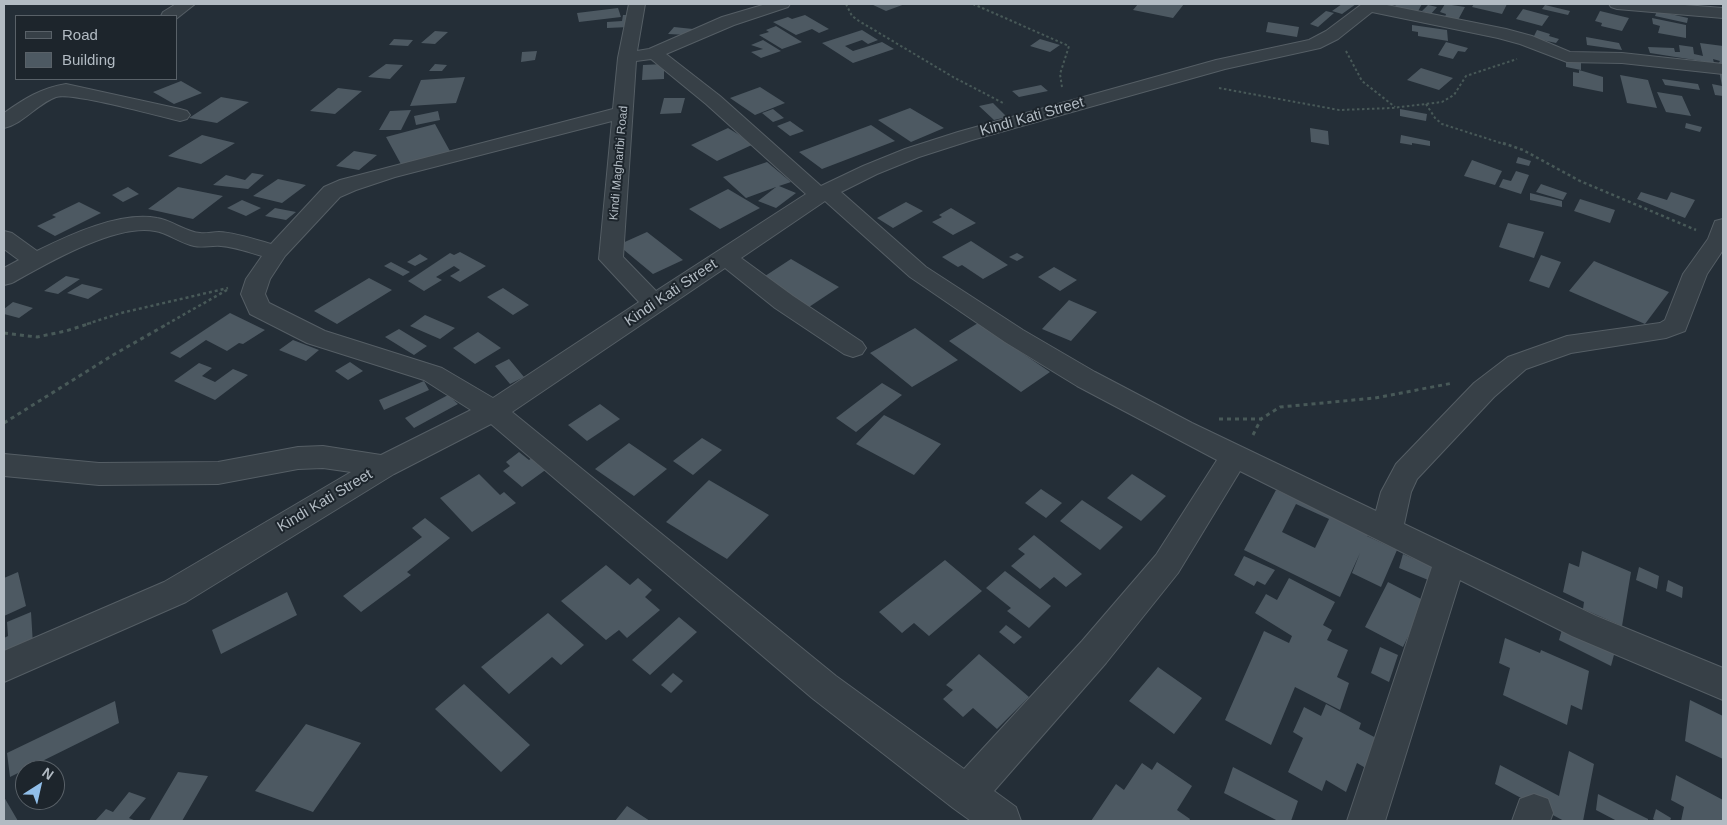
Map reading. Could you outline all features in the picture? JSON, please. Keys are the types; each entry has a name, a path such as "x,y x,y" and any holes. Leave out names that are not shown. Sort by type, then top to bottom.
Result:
{"street":[{"path":"170,15 187,4"},
{"name":"Kindi Magharibi Road","path":"637,4 627,58 611,259 655,304"},
{"path":"627,58 654,53 728,21 782,4"},
{"path":"1617,4 1723,13"},
{"path":"1370,5 1500,33 1547,47 1564,56 1622,58 1723,69"},
{"name":"Kindi Kati Street","path":"4,667 176,592 384,466 493,411 823,193 870,170 912,154 1064,108 1222,64 1314,44 1332,35 1370,5"},
{"path":"654,53 918,272 1014,336 1086,379 1182,430 1584,626 1723,684"},
{"path":"4,122 35,99 73,84 180,115"},
{"path":"624,112 348,185 332,192 276,252 258,279 253,294 259,308 316,337 433,374 493,411 824,687 1002,821"},
{"path":"4,278 33,260 114,229 147,224 172,229 194,240 219,239 276,252"},
{"path":"1387,529 1396,492 1406,472 1484,390 1517,363 1567,345 1666,330 1676,325 1695,274 1721,233"},
{"path":"4,238 33,260"},
{"path":"725,257 784,302 853,348"},
{"path":"4,464 99,474 218,473 298,458 323,457 384,466"},
{"path":"966,795 1094,652 1167,564 1240,457"},
{"path":"1366,821 1450,561"}],"path":[{"path":"846,4 852,16 920,59 992,96 1029,118"},
{"path":"973,4 1069,46 1060,74 1064,108"},
{"path":"1332,35 1348,54 1362,81 1396,108"},
{"path":"1170,78 1339,110 1396,108 1442,102 1454,95 1463,78 1534,53 1564,56"},
{"path":"1426,104 1435,118 1442,124 1524,150 1580,181 1721,233"},
{"path":"4,333 36,336 66,331 122,313 234,286 113,355 4,423"},
{"path":"1240,457 1261,418 1280,407 1292,404 1375,398 1414,388 1501,377"}],"building":[{"path":"871,4 905,4 886,11"},
{"path":"1138,4 1184,4 1173,18 1133,10"},
{"path":"1342,4 1356,4 1342,14 1332,11"},
{"path":"1396,4 1422,4 1417,13 1395,7"},
{"path":"1445,4 1465,7 1458,20 1445,17 1446,14 1440,12"},
{"path":"1474,4 1507,4 1502,14 1472,7"},
{"path":"1428,5 1437,7 1431,14 1422,11"},
{"path":"1545,5 1570,11 1568,15 1542,9"},
{"path":"618,8 621,17 579,22 577,13"},
{"path":"1523,9 1549,16 1542,26 1516,19"},
{"path":"1326,11 1334,13 1318,27 1310,24"},
{"path":"1600,11 1629,18 1622,31 1601,26 1602,23 1595,21"},
{"path":"1657,11 1688,18 1687,23 1655,16"},
{"path":"623,15 629,15 629,27 607,28 607,22 622,21"},
{"path":"805,15 829,29 819,33 812,29 796,35 773,22 788,17 792,19"},
{"path":"1652,18 1686,25 1686,38 1658,33 1660,26 1653,24"},
{"path":"1268,22 1299,27 1297,37 1266,32"},
{"path":"1412,25 1447,30 1448,41 1418,36 1418,32 1412,31"},
{"path":"776,26 802,42 782,49 759,35 769,32 766,30"},
{"path":"674,27 693,29 688,35 668,34"},
{"path":"862,30 878,40 868,44 862,40 845,46 853,51 882,42 894,49 853,63 822,43"},
{"path":"1537,30 1559,39 1556,43 1533,38"},
{"path":"435,31 448,32 435,44 421,43"},
{"path":"1586,37 1619,43 1622,50 1587,45"},
{"path":"394,39 413,40 408,46 389,45"},
{"path":"1040,39 1060,45 1050,52 1030,46"},
{"path":"763,40 781,51 761,58 751,52 763,49 751,45"},
{"path":"1446,42 1468,48 1465,52 1458,51 1453,59 1438,55"},
{"path":"1700,43 1723,46 1723,66 1718,64 1720,61 1713,59 1714,63 1650,53 1648,47 1674,48 1675,52 1680,52 1679,45 1693,47 1694,54 1703,56"},
{"path":"537,51 535,60 521,62 522,52"},
{"path":"1566,60 1581,63 1581,70 1566,67"},
{"path":"386,64 403,65 390,79 368,77"},
{"path":"435,64 447,65 442,71 429,71"},
{"path":"664,64 664,79 642,80 643,65"},
{"path":"1421,68 1453,78 1439,90 1407,80"},
{"path":"1579,70 1603,77 1603,92 1573,86 1573,72 1579,73"},
{"path":"1719,70 1723,71 1723,96 1715,95 1712,84 1722,86"},
{"path":"1620,75 1648,80 1657,108 1627,103"},
{"path":"465,77 456,103 410,106 421,80"},
{"path":"1662,79 1698,84 1700,90 1665,85"},
{"path":"181,81 202,93 174,104 153,92"},
{"path":"1041,85 1048,91 1019,97 1012,91"},
{"path":"760,87 785,103 755,115 730,98"},
{"path":"338,88 362,91 335,114 310,111"},
{"path":"1657,92 1682,96 1691,116 1666,112"},
{"path":"221,97 249,102 217,123 189,118"},
{"path":"664,98 685,98 681,113 660,114"},
{"path":"993,103 1007,117 994,120 979,106"},
{"path":"910,108 944,128 911,142 878,120"},
{"path":"773,109 784,118 773,122 762,113"},
{"path":"1400,109 1427,114 1426,121 1400,116"},
{"path":"411,110 401,130 379,130 390,111"},
{"path":"438,111 440,120 416,125 414,116"},
{"path":"790,121 804,131 790,136 777,126"},
{"path":"1686,123 1702,127 1700,132 1685,128"},
{"path":"435,124 451,153 402,166 386,137"},
{"path":"871,125 895,141 822,169 799,152"},
{"path":"728,128 754,144 717,161 691,145"},
{"path":"1310,128 1328,131 1329,145 1311,142"},
{"path":"202,135 235,143 201,164 168,156"},
{"path":"1401,135 1430,141 1430,146 1400,143"},
{"path":"354,151 377,155 359,170 336,166"},
{"path":"1518,157 1531,161 1529,166 1516,163"},
{"path":"1472,160 1502,171 1495,185 1464,176"},
{"path":"767,162 791,182 779,186 796,193 776,208 758,201 776,187 746,198 723,177"},
{"path":"1516,171 1529,175 1521,194 1499,187 1503,179 1511,181"},
{"path":"252,173 264,175 248,189 213,185 226,175 245,180"},
{"path":"278,179 306,185 282,203 253,196"},
{"path":"1541,184 1567,193 1563,200 1536,192"},
{"path":"128,187 139,194 123,202 112,195"},
{"path":"178,187 223,196 193,219 148,209"},
{"path":"728,189 760,208 720,229 689,209"},
{"path":"1641,192 1667,200 1671,192 1695,200 1685,218 1637,199"},
{"path":"1530,193 1562,201 1562,207 1530,200"},
{"path":"1580,199 1615,210 1610,223 1574,211"},
{"path":"242,200 261,208 246,216 227,208"},
{"path":"79,202 101,213 55,236 37,226 56,217 52,215"},
{"path":"906,202 923,211 893,228 877,218"},
{"path":"275,208 296,212 286,220 265,216"},
{"path":"951,208 976,223 953,235 932,222 942,217 939,215"},
{"path":"1508,223 1544,232 1534,258 1499,247"},
{"path":"647,232 683,260 653,274 618,245"},
{"path":"971,241 1008,265 983,279 962,265 958,267 942,257"},
{"path":"460,252 486,266 460,282 450,276 460,270 454,266 436,277 442,280 424,291 408,281 450,253 454,255"},
{"path":"1017,253 1024,257 1017,261 1009,257"},
{"path":"420,254 428,259 415,266 407,262"},
{"path":"1541,255 1561,262 1549,288 1529,281"},
{"path":"791,259 839,287 809,307 762,278"},
{"path":"1594,261 1669,292 1645,324 1569,291"},
{"path":"391,262 410,272 403,276 384,266"},
{"path":"1054,267 1077,280 1060,291 1038,277"},
{"path":"66,276 80,279 58,294 44,291"},
{"path":"369,278 392,290 337,324 314,311"},
{"path":"82,284 103,289 88,299 67,293"},
{"path":"503,288 529,305 513,315 487,297"},
{"path":"1069,300 1097,312 1071,341 1042,329"},
{"path":"13,302 33,308 19,318 4,314 4,309"},
{"path":"230,313 265,330 243,344 239,343 227,351 206,340 180,358 170,353"},
{"path":"425,315 455,328 440,339 410,326"},
{"path":"978,323 1050,372 1021,392 949,341"},
{"path":"915,328 958,360 912,387 870,353"},
{"path":"399,329 427,346 414,355 385,337"},
{"path":"478,332 501,348 475,364 453,348"},
{"path":"293,340 319,350 306,361 279,350"},
{"path":"509,359 524,377 510,384 495,366"},
{"path":"350,362 363,371 348,380 335,371"},
{"path":"199,363 212,368 202,376 215,382 233,369 248,375 215,400 174,381"},
{"path":"424,381 429,390 384,410 379,400"},
{"path":"882,383 902,395 856,432 836,418"},
{"path":"448,395 458,404 414,428 405,418"},
{"path":"600,404 620,419 587,441 568,425"},
{"path":"884,415 941,444 914,475 856,444"},
{"path":"702,438 722,450 693,475 673,461"},
{"path":"629,443 667,469 634,496 595,469"},
{"path":"547,447 562,458 522,487 503,471 510,466 506,462 519,452 529,460"},
{"path":"479,474 500,495 504,492 516,503 472,532 440,498"},
{"path":"1132,474 1166,496 1141,521 1107,498"},
{"path":"709,480 769,515 727,559 666,522"},
{"path":"1041,489 1062,503 1046,518 1025,503"},
{"path":"1276,490 1369,532 1367,536 1397,550 1381,587 1352,573 1360,553 1340,597 1244,550","holes":["1296,504 1329,519 1315,548 1282,532"]},
{"path":"1082,500 1123,527 1100,550 1060,521"},
{"path":"425,518 450,538 407,572 411,575 361,612 343,596 422,537 412,528"},
{"path":"1034,535 1082,574 1066,587 1054,577 1040,589 1011,566 1025,554 1018,549"},
{"path":"1582,551 1631,572 1622,626 1583,609 1584,602 1563,592 1569,563 1579,567"},
{"path":"1403,554 1437,569 1433,582 1399,568"},
{"path":"1244,556 1275,570 1265,585 1257,581 1254,586 1234,575"},
{"path":"945,560 982,591 929,636 914,623 902,633 879,612"},
{"path":"606,565 630,585 638,578 652,590 645,597 660,610 627,638 619,630 606,640 561,601"},
{"path":"1639,567 1659,576 1657,589 1636,580"},
{"path":"1005,571 1051,606 1029,628 1007,611 1011,608 986,588"},
{"path":"18,572 26,606 4,616 4,578"},
{"path":"1289,578 1335,602 1323,625 1332,630 1327,640 1348,650 1337,677 1349,683 1340,710 1295,687 1271,745 1225,720 1264,631 1289,643 1292,636 1255,613 1266,594 1277,600"},
{"path":"1668,580 1683,587 1682,598 1666,591"},
{"path":"1388,582 1425,601 1403,647 1365,627"},
{"path":"287,592 297,615 221,654 212,630"},
{"path":"31,612 33,645 4,657 4,638 8,636 7,622"},
{"path":"548,613 584,645 561,665 552,657 509,694 481,667"},
{"path":"679,617 697,632 650,675 632,660"},
{"path":"1006,625 1022,637 1014,644 999,632"},
{"path":"1563,626 1615,651 1611,666 1559,640"},
{"path":"1505,638 1540,653 1541,650 1589,671 1582,710 1571,705 1567,725 1503,695 1510,668 1499,663"},
{"path":"1380,647 1398,655 1389,682 1371,673"},
{"path":"979,654 1029,697 997,729 973,708 963,717 943,699 953,690 946,685"},
{"path":"1158,667 1202,698 1174,734 1129,701"},
{"path":"673,673 683,681 671,693 661,685"},
{"path":"464,684 530,745 501,772 435,709"},
{"path":"1690,700 1723,716 1723,759 1685,741"},
{"path":"115,701 119,723 44,760 15,760 15,775 10,777 7,753"},
{"path":"1326,704 1361,723 1359,729 1380,740 1369,770 1357,763 1346,792 1326,780 1322,791 1288,772 1303,738 1293,732 1304,707 1321,716"},
{"path":"306,724 361,743 313,812 255,791"},
{"path":"1569,751 1594,764 1583,821 1564,821 1495,784 1500,765 1559,796"},
{"path":"1157,762 1192,786 1177,810 1190,819 1189,821 1091,821 1116,784 1124,790 1142,763 1152,770"},
{"path":"1233,767 1298,801 1291,821 1278,821 1224,793"},
{"path":"178,772 208,776 182,821 149,821"},
{"path":"1676,775 1723,800 1723,821 1681,821 1684,807 1671,800"},
{"path":"129,792 146,798 129,818 136,821 95,821 106,809 113,812"},
{"path":"1598,794 1648,819 1648,821 1617,821 1596,810"},
{"path":"4,797 18,821 4,821"},
{"path":"627,806 650,821 615,821"},
{"path":"1656,809 1671,818 1670,821 1656,821 1653,819"}]}
